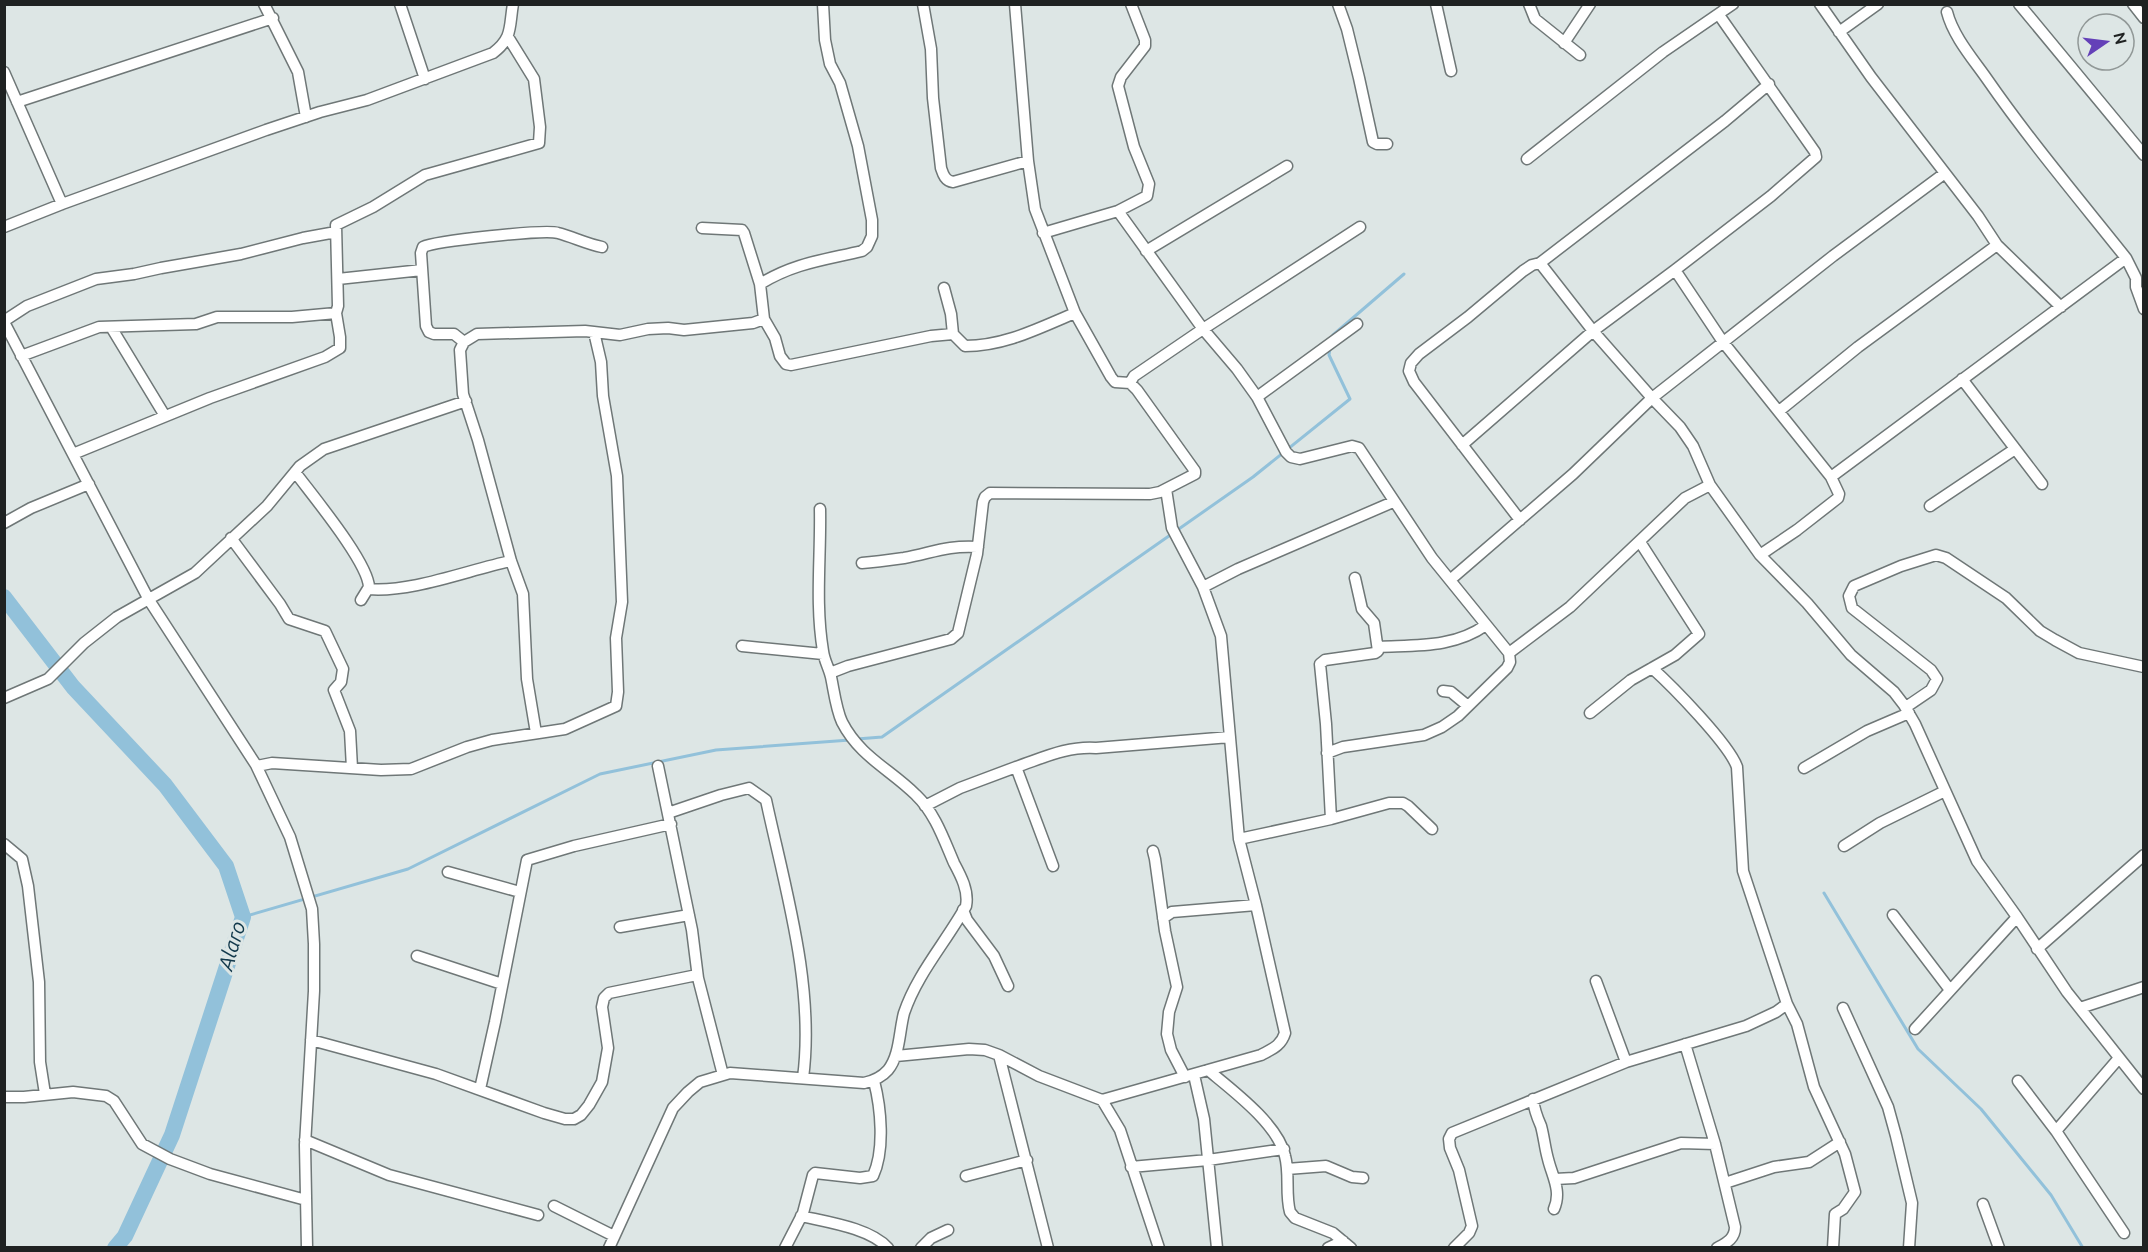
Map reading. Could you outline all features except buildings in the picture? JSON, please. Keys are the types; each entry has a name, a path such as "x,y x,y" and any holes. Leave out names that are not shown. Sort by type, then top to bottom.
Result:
{"street":[{"path":"264,4 298,72 306,117"},
{"path":"400,4 425,79"},
{"path":"505,4 511,25"},
{"path":"4,227 320,111 367,100 493,53 504,45 508,37 513,4"},
{"path":"760,284 780,272 811,262 862,252 872,236 872,220 858,146 840,83 830,64 826,48 823,4"},
{"path":"924,4 931,49 933,98 941,168 944,176 953,182 1028,161"},
{"path":"1015,4 1028,161 1035,209 1075,313 1111,377 1115,382 1130,382"},
{"path":"1043,233 1118,211 1147,196 1149,184 1134,147 1118,86 1121,77 1145,46 1145,40 1131,4"},
{"path":"1338,4 1349,39 1373,141 1377,144 1387,144"},
{"path":"1436,4 1451,71"},
{"path":"1529,4 1535,19 1580,55"},
{"path":"1564,43 1590,4"},
{"path":"1527,159 1664,52 1733,4"},
{"path":"1820,4 1978,216 1997,245 2061,307"},
{"path":"1839,32 1878,4"},
{"path":"2019,4 2144,156"},
{"path":"2133,4 2144,18"},
{"path":"1947,12 1971,57 2014,117 2140,274 2138,294 2144,309"},
{"path":"1462,445 1593,331 1771,196 1816,158 1815,152 1769,84 1719,15"},
{"path":"17,102 273,18"},
{"path":"73,454 165,416 325,357 340,348 336,313 338,279 336,225 373,207 425,175 539,142 540,127 534,79 508,37"},
{"path":"4,72 62,204"},
{"path":"1520,520 1414,382 1409,371 1411,363 1419,354 1468,317 1522,271 1540,263 1725,121 1769,84"},
{"path":"1146,251 1287,166"},
{"path":"1450,580 1573,474 1652,398 1945,173"},
{"path":"1118,211 1203,329 1257,397 1281,446 1291,457 1300,459 1352,446 1359,448 1432,558 1509,653 1510,662 1507,668 1468,706 1442,727 1424,735 1343,747 1327,753"},
{"path":"1130,382 1134,376 1203,329 1360,227"},
{"path":"702,228 742,230 760,284 764,319 775,338 780,356 786,364 791,365 931,336 953,334"},
{"path":"307,1248 305,1140 315,991 312,909 290,837 256,766 149,600 4,322 27,306 96,279 241,254 336,232"},
{"path":"464,342 454,334 429,332 426,326 422,250 428,245 515,233 556,232 602,248"},
{"path":"1779,411 1858,347 1997,245"},
{"path":"1831,477 2126,258"},
{"path":"1540,263 1593,331 1680,427 1693,446 1710,485 1760,555 1807,603 1851,656 1894,692 1907,710 1977,861 2080,1008 2144,1089"},
{"path":"338,279 422,270"},
{"path":"1675,270 1723,342 1831,477 1839,494 1838,498 1797,530 1760,555"},
{"path":"944,288 951,314 953,334 965,346 984,346 1017,338 1075,313"},
{"path":"21,356 99,327 196,324 217,317 292,317 336,313"},
{"path":"536,733 527,679 525,604 466,401 460,362 460,350 464,342 477,334 594,332 620,335 648,329 684,330 753,323 764,319"},
{"path":"1257,397 1357,324"},
{"path":"111,327 165,416"},
{"path":"256,766 272,763 381,770 411,769 467,747 492,740 565,729 616,706 616,638 622,602 617,476 603,396 601,362 594,332"},
{"path":"1962,379 2042,484"},
{"path":"830,673 848,666 951,639 958,633 978,547 983,502 990,494 1150,494 1166,489 1195,474 1195,469 1130,382"},
{"path":"4,698 48,679 79,648 131,608 195,573 267,506 295,472 313,456 324,449 466,401"},
{"path":"1930,506 2015,449"},
{"path":"295,472 340,532 362,566 369,580 368,589 361,600"},
{"path":"4,523 31,508 88,484"},
{"path":"1509,653 1570,607 1685,498 1710,485"},
{"path":"896,1056 969,1049 985,1050 1039,1076 1102,1100 1261,1055 1282,1042 1285,1034 1239,839 1221,636 1203,588 1172,528 1166,489"},
{"path":"1203,588 1238,569 1393,502"},
{"path":"609,1248 673,1108 700,1083 723,1075 752,1073 864,1083 874,1081 887,1071 896,1056 903,1016 909,1001 968,898 943,836 918,796 870,759 842,721 823,654 817,590 820,509"},
{"path":"231,538 289,619 325,631 343,669 341,682 334,690 350,731 352,768"},
{"path":"1590,713 1631,680 1675,655 1699,633 1640,542"},
{"path":"862,563 906,558 946,547 978,547"},
{"path":"1804,768 1907,710 1930,690 1937,679 1931,670 1852,608 1849,596 1854,586 1901,566 1936,555 1947,558 2006,598 2040,631 2079,653 2144,667"},
{"path":"368,589 383,590 437,580 511,561"},
{"path":"1331,819 1320,664 1325,660 1375,653 1379,646 1374,623 1361,605 1355,578"},
{"path":"1379,646 1449,643 1478,631 1486,625"},
{"path":"742,646 823,654"},
{"path":"1652,668 1704,723 1734,759 1737,767 1743,871 1787,1004 1797,1024 1814,1087 1845,1154 1855,1192 1844,1209 1835,1214 1833,1248"},
{"path":"1443,691 1451,692 1468,706"},
{"path":"925,806 960,788 1065,749 1230,737"},
{"path":"658,766 689,915 698,975 723,1075"},
{"path":"1016,767 1053,866"},
{"path":"480,1089 527,860 669,819 721,795 749,788 766,800 800,955 807,1039 803,1078"},
{"path":"1844,846 1880,824 1945,791"},
{"path":"1239,839 1331,819 1389,803 1403,803 1408,806 1432,829"},
{"path":"4,844 22,859 28,886 39,982 40,1062 45,1094"},
{"path":"1153,851 1177,987 1169,1012 1167,1034 1171,1050 1190,1076 1204,1119 1217,1248"},
{"path":"2037,949 2144,855"},
{"path":"448,872 520,892"},
{"path":"1165,913 1256,905"},
{"path":"963,910 967,921 994,956 1008,986"},
{"path":"620,927 689,915"},
{"path":"1893,915 1950,990"},
{"path":"1915,1029 2017,916"},
{"path":"417,956 502,984"},
{"path":"311,1040 436,1074 544,1113 574,1119 581,1115 589,1105 602,1082 608,1048 602,1007 604,998 609,993 698,975"},
{"path":"1596,981 1626,1062"},
{"path":"2080,1008 2144,987"},
{"path":"1454,1248 1469,1233 1472,1226 1459,1170 1450,1148 1449,1139 1452,1133 1626,1062 1746,1026 1776,1012 1787,1004"},
{"path":"1843,1008 1888,1107 1896,1136 1912,1203 1909,1248"},
{"path":"1685,1044 1715,1144 1735,1232 1728,1242 1717,1247"},
{"path":"999,1055 1048,1248"},
{"path":"2056,1131 2119,1058"},
{"path":"1208,1070 1252,1109 1272,1131 1284,1149 1290,1212 1295,1218 1333,1233 1347,1244"},
{"path":"785,1248 801,1216 815,1173 860,1178 873,1176 878,1156 880,1103 874,1081"},
{"path":"2018,1081 2056,1131 2124,1233"},
{"path":"4,1097 73,1092 106,1095 114,1101 142,1144 170,1160 210,1174 306,1200"},
{"path":"1533,1099 1534,1112 1541,1127 1548,1161 1555,1179 1558,1200 1554,1209"},
{"path":"1102,1100 1120,1130 1159,1248"},
{"path":"305,1140 389,1175 538,1215"},
{"path":"1725,1183 1774,1167 1809,1162 1840,1142"},
{"path":"1555,1179 1574,1178 1681,1143 1715,1144"},
{"path":"1131,1167 1208,1160 1284,1149"},
{"path":"966,1176 1027,1160"},
{"path":"1287,1169 1326,1166 1352,1177 1363,1178"},
{"path":"1983,1204 1999,1248"},
{"path":"555,1206 614,1236"},
{"path":"801,1216 873,1236 888,1248"},
{"path":"921,1248 931,1238 948,1230"},
{"path":"1328,1248 1347,1244"}],"waterway":[{"path":"1333,335 1404,274"},
{"path":"857,739 882,737 1253,477 1350,399 1329,355 1330,348"},
{"name":"Alaro","path":"4,597 73,687 165,785 226,866 243,917 172,1135 125,1236 115,1248"},
{"path":"243,917 408,869 600,774 716,750 850,740"},
{"path":"1824,893 1918,1049 1981,1109 2051,1195 2083,1248"}]}
